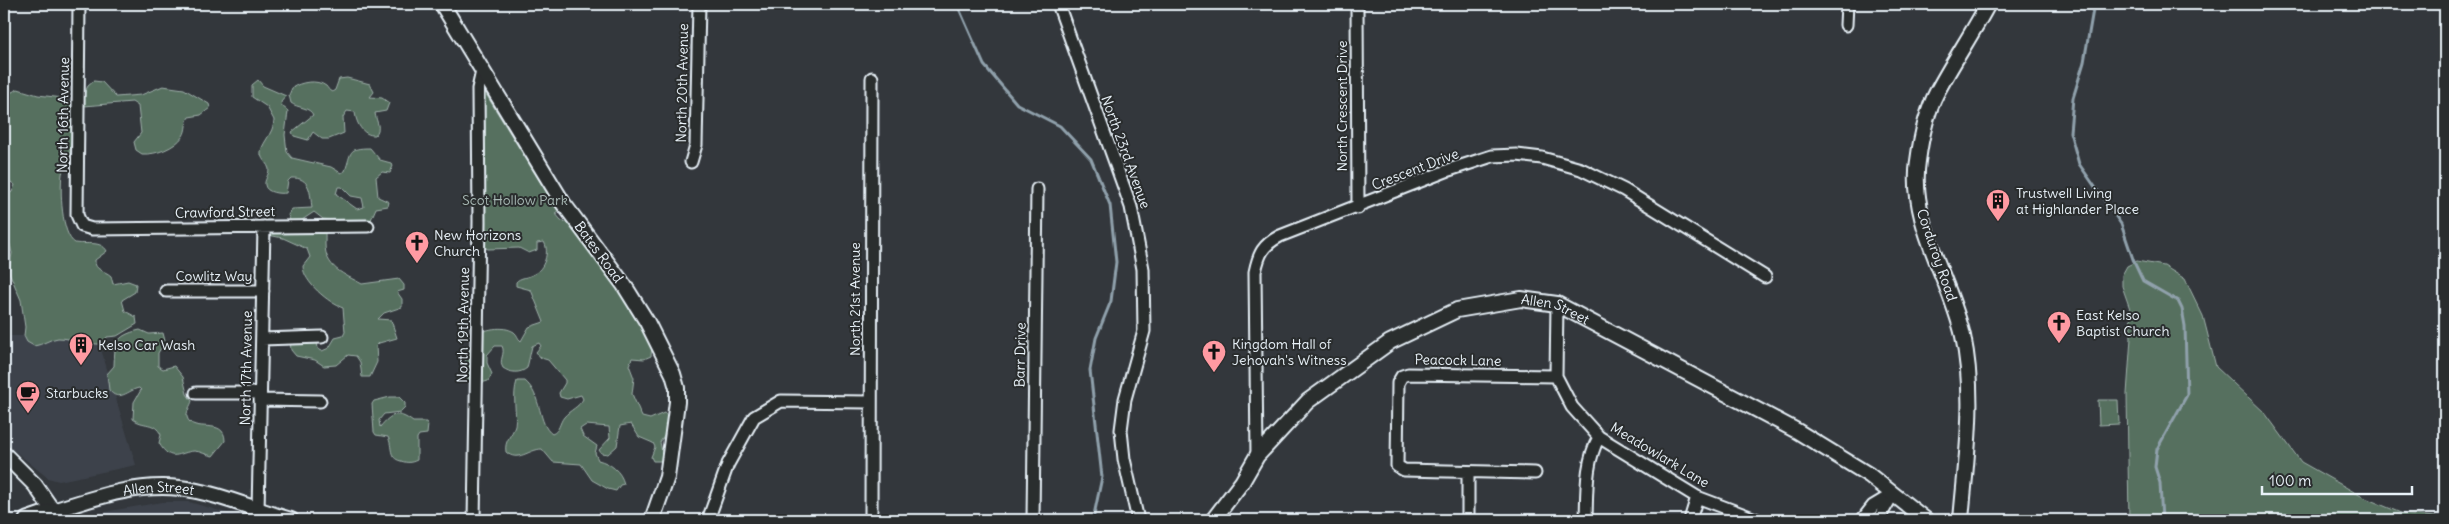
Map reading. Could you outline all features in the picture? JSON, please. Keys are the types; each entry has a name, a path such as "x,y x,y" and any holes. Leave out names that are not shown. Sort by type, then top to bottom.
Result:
{"main road":[{"name":"Allen Street","path":"27,520 55,516"}],"street":[{"name":"North 16th Avenue","path":"79,4 76,215 82,226"},
{"name":"Bates Road","path":"442,4 563,203 624,285 647,322 673,374 677,388 677,402 667,477 652,520"},
{"name":"North 20th Avenue","path":"690,162 696,146 698,4"},
{"name":"North 23rd Avenue","path":"1058,4 1131,207 1143,269 1144,331 1126,399 1121,430 1124,459 1138,520"},
{"name":"North Crescent Drive","path":"1357,4 1358,208"},
{"path":"1846,25 1847,4"},
{"name":"Corduroy Road","path":"1961,520 1968,447 1969,400 1967,361 1955,308 1921,212 1917,172 1924,130 1936,93 1974,32 1988,4"},
{"name":"North 19th Avenue","path":"474,520 479,222 478,89 482,71"},
{"name":"North 21st Avenue","path":"871,520 869,402 872,78"},
{"name":"Crescent Drive","path":"1257,456 1255,272 1259,255 1267,243 1449,170 1492,156 1542,158 1581,169 1624,190 1765,277"},
{"name":"Barr Drive","path":"1032,520 1037,190"},
{"name":"Crawford Street","path":"82,226 92,228 368,226"},
{"name":"North 17th Avenue","path":"258,511 264,226"},
{"name":"Cowlitz Way","path":"166,291 263,291"},
{"name":"Allen Street","path":"1213,520 1242,482 1257,456 1308,400 1390,342 1457,310 1521,299 1557,304 1797,430 1869,475 1926,520"},
{"name":"Meadowlark Lane","path":"1557,304 1556,376 1572,406 1599,436 1697,497 1758,520"},
{"path":"262,339 322,337"},
{"name":"Peacock Lane","path":"1535,473 1468,473 1404,470 1397,466 1398,383 1402,376 1408,374 1556,376"},
{"path":"196,392 320,400"},
{"path":"708,520 728,464 754,417 781,401 869,402"},
{"path":"1586,520 1587,480 1591,452 1599,436"},
{"path":"4,454 35,485 55,516"},
{"path":"1468,473 1468,520"},
{"name":"Allen Street","path":"55,516 127,490 163,487 205,493 291,520"},
{"path":"1862,520 1873,506 1893,494"},
{"path":"1878,520 1893,494"},
{"path":"1690,520 1697,497"}],"shaded area":[{"path":"4,336 97,336 136,465 59,481 48,478 11,448 4,440"},
{"path":"163,502 189,502 251,520 87,520 95,515 110,511"}],"green space":[{"path":"347,78 370,84 374,92 370,97 382,98 389,103 386,111 375,113 378,130 375,135 370,135 363,131 358,124 355,112 347,111 343,117 344,133 329,139 322,139 313,132 308,140 294,136 292,132 313,115 309,110 291,103 289,95 292,88 304,83 313,82 326,86 332,92 335,90 339,79"},
{"path":"258,80 263,86 286,96 281,102 282,106 288,111 285,135 287,152 292,158 331,167 341,173 345,171 350,155 354,150 370,148 380,160 391,163 393,166 390,173 382,172 376,177 378,197 389,202 388,206 376,208 370,222 323,219 314,212 299,222 291,223 288,215 292,209 312,208 310,192 306,183 298,178 291,178 288,181 286,193 274,192 266,188 265,183 269,169 261,155 261,151 272,130 274,120 267,107 252,97 252,85","holes":["338,187 342,187 351,196 362,198 364,207 357,209 336,194"]},
{"path":"94,81 102,82 116,97 141,95 163,86 184,89 209,104 210,108 201,115 189,117 184,134 175,144 159,152 142,154 136,150 134,142 141,133 138,106 132,102 84,106 81,100 88,86"},
{"path":"18,89 38,95 63,98 70,105 73,114 72,133 69,156 61,181 62,211 67,231 75,243 101,245 107,251 95,260 95,264 111,276 113,284 128,281 136,284 135,292 122,300 125,311 136,317 137,324 117,336 107,337 103,344 58,338 34,346 27,342 24,336 25,327 21,300 9,272 12,253 4,222 4,195 12,192 15,185 4,177 4,96"},
{"name":"Scot Hollow Park","path":"484,91 558,211 555,213 561,220 580,228 594,257 611,266 652,344 651,356 644,359 632,358 629,365 634,378 632,394 642,417 650,419 664,413 670,417 669,429 660,442 663,458 660,461 653,461 651,457 655,447 653,443 639,437 631,424 620,426 617,446 608,454 601,453 599,450 610,438 609,427 586,425 580,429 583,436 597,446 595,453 598,460 611,465 623,479 624,484 620,485 616,491 608,489 592,480 581,464 553,462 542,449 519,456 510,455 506,452 507,441 515,426 515,392 517,381 525,381 530,387 544,424 552,434 558,429 564,417 583,399 581,395 567,399 560,397 559,393 565,380 548,360 541,358 536,352 541,346 539,343 532,346 527,368 524,370 515,372 503,368 501,362 502,346 495,346 487,355 487,363 492,374 488,381 474,385 465,378 465,362 474,336 483,331 499,328 514,332 521,341 529,327 544,322 531,290 516,286 516,282 538,272 541,268 546,255 544,242 537,243 537,250 529,253 519,248 488,249 482,246"},
{"path":"313,221 321,222 323,225 328,259 342,273 362,284 399,279 404,285 404,290 397,292 402,299 402,307 384,313 378,319 391,320 397,338 379,343 376,346 377,362 370,377 362,377 360,362 356,356 348,355 336,365 324,366 315,360 296,356 291,350 290,341 298,333 311,331 317,341 318,349 322,351 329,348 335,338 343,336 345,332 343,308 331,302 307,279 303,266 310,257 307,249 283,238 268,235 270,231"},
{"path":"2137,261 2164,266 2185,279 2203,316 2216,367 2265,413 2301,462 2363,497 2403,514 2445,518 2445,520 2129,520 2127,394 2131,338 2130,309 2122,286 2122,275 2127,266"},
{"path":"140,330 149,334 163,333 165,341 158,353 158,366 163,369 174,366 183,377 187,394 192,401 187,415 190,422 195,425 220,429 224,434 225,441 213,456 194,451 175,455 167,453 159,443 161,435 156,428 133,419 134,402 141,390 139,388 135,389 120,396 113,394 109,390 107,374 114,366 118,342 125,335"},
{"path":"399,397 405,403 405,407 400,412 384,414 379,420 380,427 395,415 403,416 413,422 426,422 428,425 427,434 419,435 417,438 417,460 415,461 403,462 397,460 392,455 388,437 376,435 374,432 372,404 374,401"},
{"path":"2098,400 2118,400 2119,424 2099,425"}],"waterway":[{"path":"957,4 984,65 1017,104 1060,126 1091,159 1110,205 1116,262 1111,301 1096,338 1090,370 1102,477 1093,520"},
{"path":"2094,4 2084,62 2073,98 2070,132 2079,164 2121,224 2134,262 2143,281 2178,301 2182,309 2185,326 2187,395 2157,449 2155,467 2160,483 2162,520"}],"place":[{"name":"Trustwell Living at Highlander Place","path":"1998,222"},
{"name":"New Horizons Church","path":"417,264"},
{"name":"East Kelso Baptist Church","path":"2059,344"},
{"name":"Kelso Car Wash","path":"81,366"},
{"name":"Kingdom Hall of Jehovah's Witness","path":"1214,373"},
{"name":"Starbucks","path":"28,414"}]}
